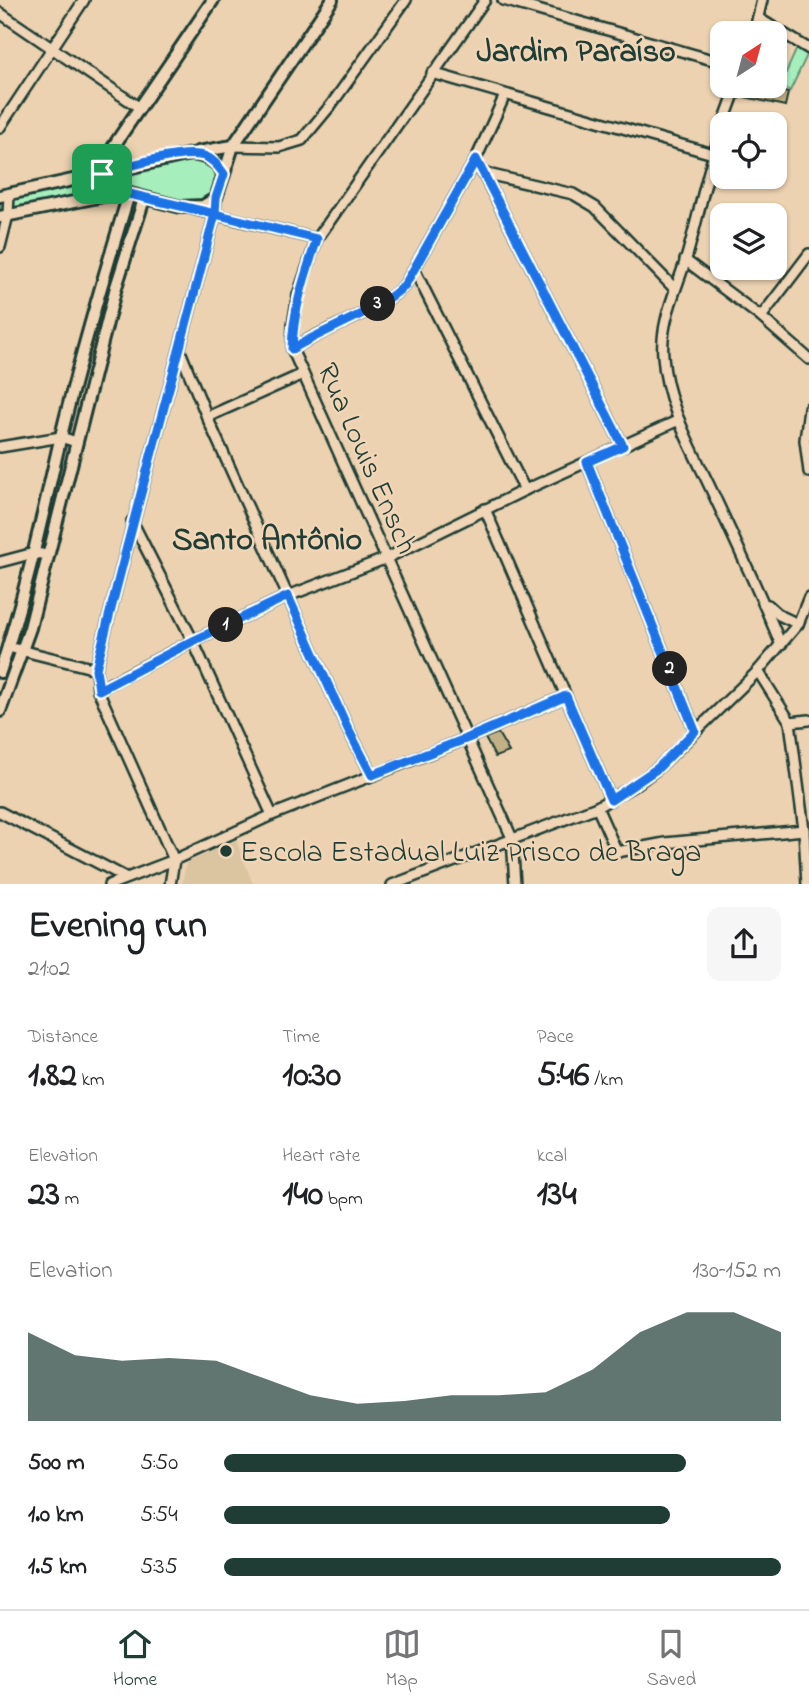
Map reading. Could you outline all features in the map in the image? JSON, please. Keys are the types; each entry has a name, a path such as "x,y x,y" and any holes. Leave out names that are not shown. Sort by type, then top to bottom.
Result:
{"street":[{"path":"0,127 84,0"},
{"path":"108,195 102,174 107,157 213,0"},
{"path":"170,884 174,860 99,690 96,669 132,521 215,214 216,198 233,146 332,0"},
{"path":"0,247 4,195 191,153 233,146 279,147 302,140 331,105 406,0"},
{"name":"Rua Louis Ensch","path":"485,0 317,239 298,295 292,349 512,838 515,884"},
{"path":"503,0 710,59"},
{"path":"757,21 762,0"},
{"path":"0,13 140,108"},
{"path":"758,18 809,49"},
{"path":"432,73 710,153"},
{"path":"292,349 314,335 394,297 415,271 456,191 476,159 505,95"},
{"path":"191,153 207,156 224,174"},
{"path":"476,159 623,446"},
{"path":"710,165 685,260 665,321 662,355 667,383 679,420 762,598 781,645"},
{"path":"483,173 573,194 595,207 675,289"},
{"path":"4,216 108,195 129,194 317,239"},
{"path":"0,672 34,553 102,282 129,194"},
{"path":"0,710 23,650 116,287 144,198"},
{"path":"181,207 203,206 216,198"},
{"path":"761,317 809,254"},
{"path":"685,260 761,317 809,359"},
{"path":"415,271 526,490"},
{"path":"102,282 116,287"},
{"path":"180,351 207,417 348,729 372,775"},
{"path":"207,417 303,374"},
{"path":"809,408 805,432 809,472"},
{"path":"99,690 288,596 387,558 485,509 679,420"},
{"path":"0,447 61,437 76,442"},
{"path":"587,462 695,731"},
{"path":"485,509 611,800"},
{"path":"132,521 193,641 272,815"},
{"path":"0,562 34,553 48,555"},
{"path":"392,884 597,807 658,768 758,671 781,645 798,624 809,597"},
{"path":"762,598 779,615 798,624 809,621"},
{"path":"8,647 96,669"},
{"path":"758,671 790,722 804,830 807,884"},
{"path":"109,884 174,860 272,815 468,738 566,696"},
{"path":"790,722 809,720"},
{"path":"597,807 617,852 665,843 804,830"},
{"path":"0,813 125,877"}],"shaded area":[{"name":"Escola Estadual Luiz Prisco de Braga","path":"236,840 253,884 182,884 186,863"}],"green space":[{"path":"797,48 808,53 790,91 788,68"},
{"path":"197,158 213,167 216,180 214,191 200,201 193,203 120,184 119,174"},
{"path":"96,177 100,191 0,213 0,199"}],"building":[{"path":"749,98 787,98 785,106"},
{"path":"498,733 509,752 495,757 485,738"}],"place":[{"name":"Escola Estadual Luiz Prisco de Braga","path":"226,851"}],"district":[{"name":"Jardim Paraíso","path":"576,50"},
{"name":"Santo Antônio","path":"267,538"}],"route":[{"path":"102,174 108,195 129,194 215,214 132,521 96,669 99,690 288,596 348,729 372,775 566,696 611,800 658,768 695,731 587,462 623,446 476,159 456,191 415,271 394,297 314,335 292,349 298,295 317,239 215,214 216,198 224,174 207,156 191,153 102,174"}]}
